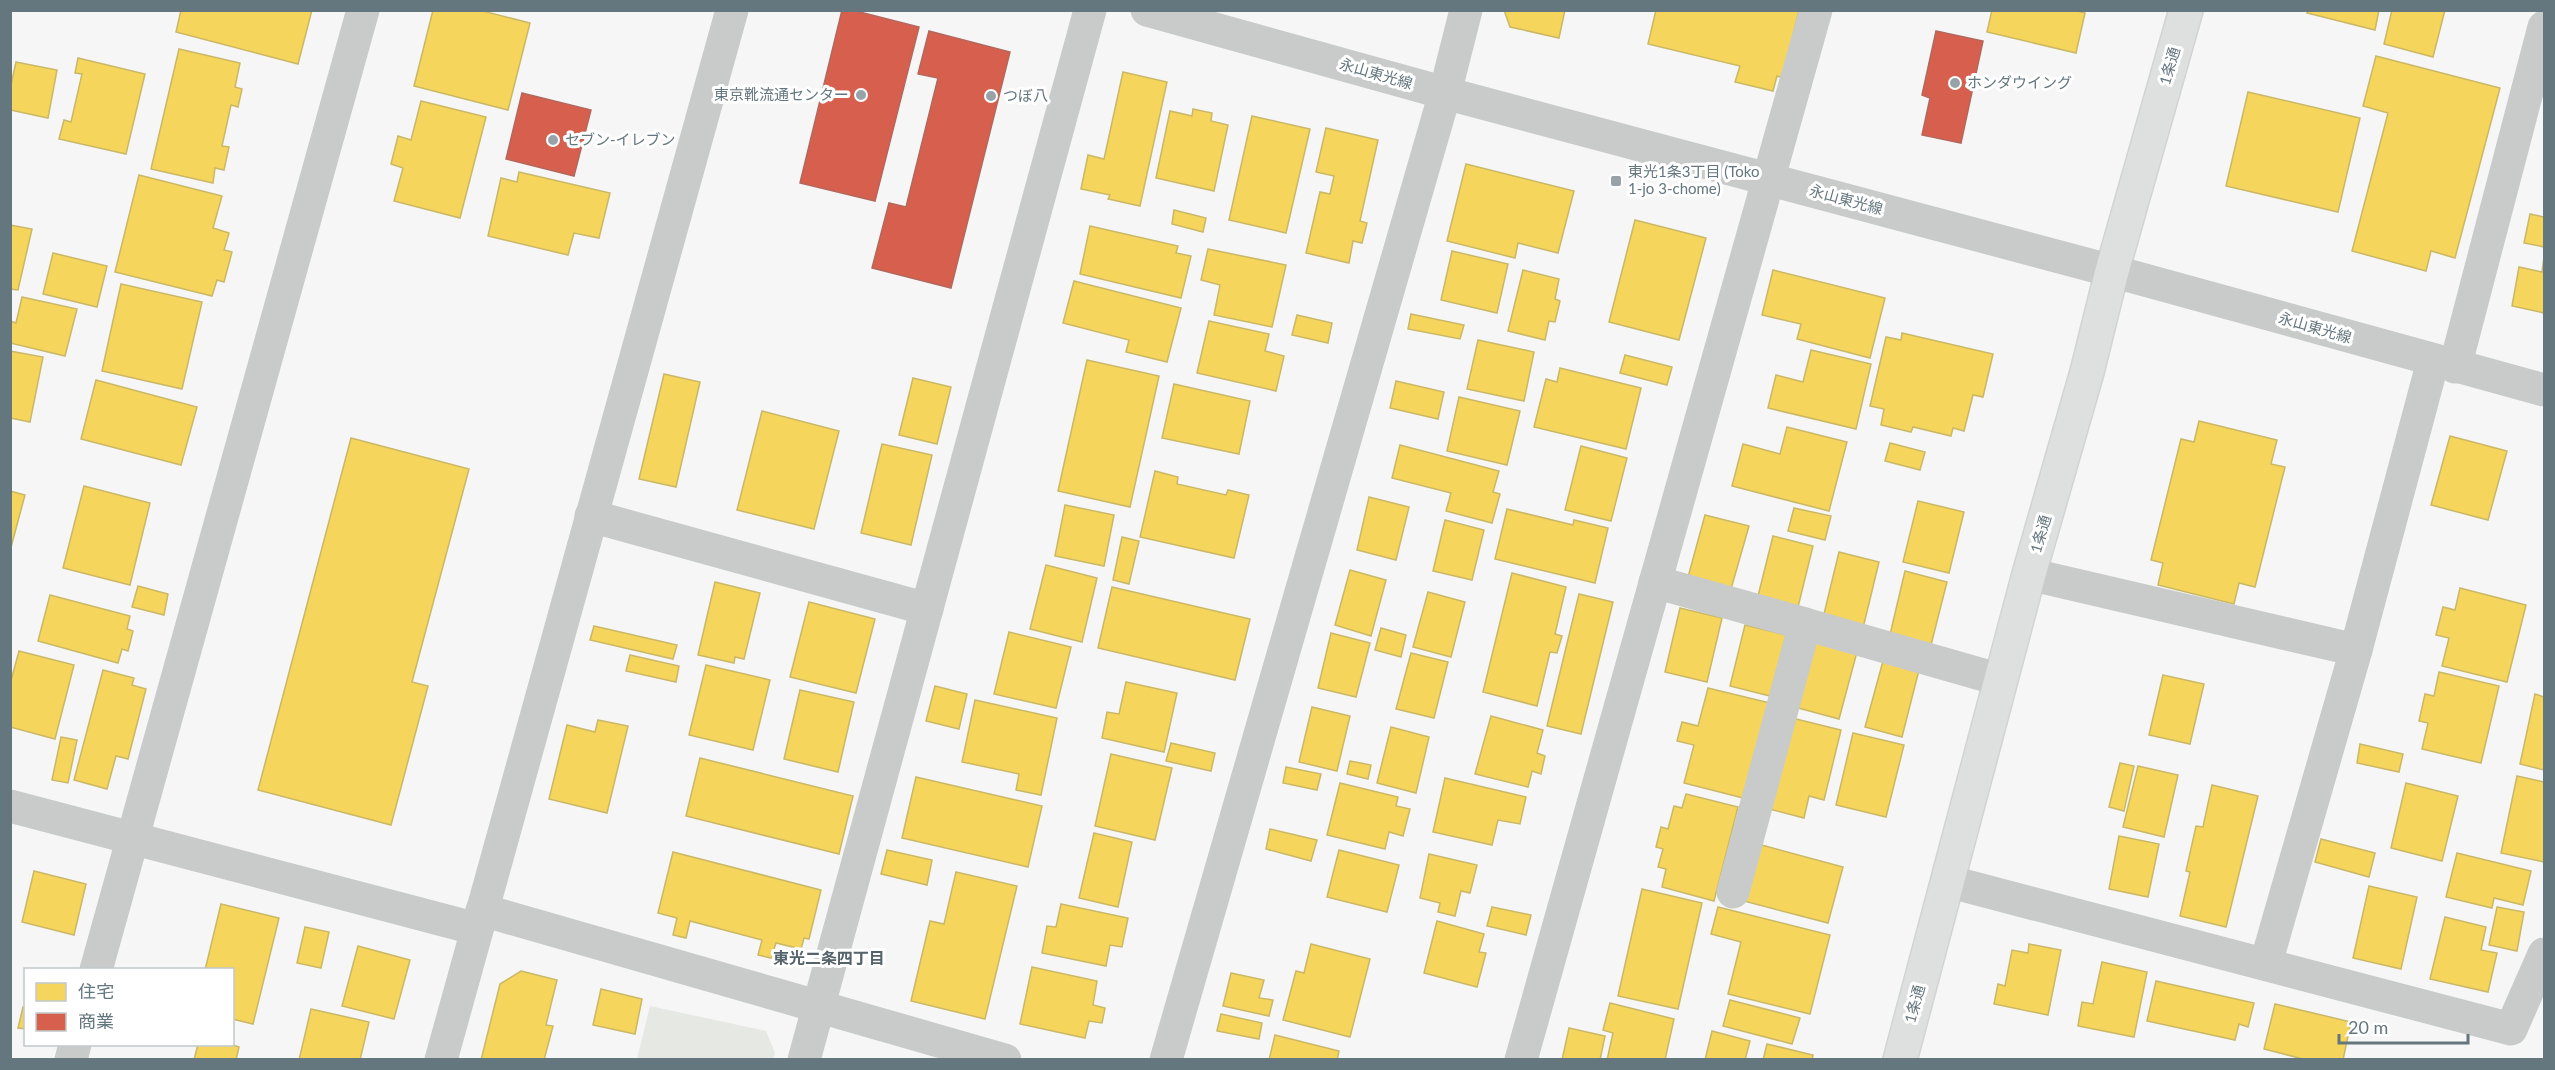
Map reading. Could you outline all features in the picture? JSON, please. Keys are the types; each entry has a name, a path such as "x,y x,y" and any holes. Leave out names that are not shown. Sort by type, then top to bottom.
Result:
{"main road":[{"name":"1条通","path":"1900,1059 2029,574 2088,372 2112,271 2186,10"}],"street":[{"path":"96,968 363,10"},
{"path":"441,1059 732,10"},
{"path":"804,1059 1090,10"},
{"name":"永山東光線","path":"1147,10 1445,93 2112,271 2544,390"},
{"path":"1166,1059 1445,93 1466,10"},
{"path":"1521,1059 1816,10"},
{"path":"2266,963 2356,650 2544,27"},
{"path":"591,516 927,609"},
{"path":"2029,574 2356,650"},
{"path":"1655,582 2001,680"},
{"path":"1733,892 1805,624"},
{"path":"10,806 132,839 479,920 819,1005 1005,1059"},
{"path":"1947,881 2511,1029 2544,954"}],"shaded area":[{"path":"650,1006 766,1031 775,1053 773,1059 637,1059"}],"building: 住宅":[{"path":"181,10 312,10 298,64 176,32"},
{"path":"433,10 479,10 530,23 508,110 414,86"},
{"path":"1504,10 1565,10 1559,38 1510,27"},
{"path":"1656,10 1799,10 1783,78 1777,76 1773,91 1735,82 1740,66 1648,44"},
{"path":"1992,10 2074,10 2085,13 2076,53 1987,32"},
{"path":"2308,10 2379,10 2375,30 2307,13"},
{"path":"2392,10 2445,10 2433,57 2384,44"},
{"path":"179,49 240,63 235,87 242,89 238,107 231,105 222,146 229,147 224,170 215,168 213,183 151,169"},
{"path":"2376,56 2500,88 2455,258 2431,251 2426,271 2352,251 2388,113 2363,106"},
{"path":"78,58 145,74 126,154 59,139 64,120 71,122 82,74 75,73"},
{"path":"16,62 57,70 48,118 10,110 10,89"},
{"path":"1123,72 1167,82 1140,206 1108,199 1110,195 1081,189 1088,155 1104,159"},
{"path":"2248,92 2360,118 2338,212 2226,186"},
{"path":"421,101 486,117 460,218 394,201 403,168 391,164 398,136 411,140"},
{"path":"1193,109 1212,113 1211,121 1228,125 1214,191 1156,178 1170,111 1192,116"},
{"path":"1252,116 1310,129 1286,233 1229,220"},
{"path":"1326,128 1378,140 1360,221 1367,223 1362,243 1353,241 1349,263 1306,253 1320,192 1330,194 1334,176 1316,172"},
{"path":"1466,164 1574,191 1558,253 1518,243 1515,258 1447,241"},
{"path":"519,172 610,193 599,238 574,233 568,255 488,236 501,178 517,182"},
{"path":"139,175 222,196 213,228 229,233 224,250 232,252 224,282 217,280 212,296 115,272"},
{"path":"1174,210 1206,218 1203,232 1172,224"},
{"path":"2530,214 2544,217 2544,247 2524,243"},
{"path":"1635,220 1706,238 1679,340 1609,322"},
{"path":"10,225 32,229 18,290 10,289"},
{"path":"1090,226 1178,246 1176,253 1191,256 1181,298 1080,274"},
{"path":"1208,249 1286,265 1272,327 1214,315 1220,285 1201,280"},
{"path":"1452,251 1508,264 1497,313 1441,300"},
{"path":"53,253 107,266 97,307 43,294"},
{"path":"2544,257 2544,313 2512,306 2519,267 2542,272"},
{"path":"1523,270 1559,279 1555,299 1560,301 1555,322 1549,321 1545,340 1508,331"},
{"path":"1773,270 1885,298 1870,358 1797,339 1801,324 1762,315"},
{"path":"1074,281 1181,308 1167,362 1126,352 1129,340 1063,323"},
{"path":"121,284 202,302 182,389 102,371"},
{"path":"22,297 77,309 65,356 10,343 10,321 16,323"},
{"path":"1411,314 1464,325 1460,339 1408,329"},
{"path":"1297,315 1332,323 1328,343 1292,335"},
{"path":"1209,321 1269,334 1265,351 1284,356 1276,391 1197,373"},
{"path":"1902,333 1993,354 1983,397 1973,395 1964,431 1953,428 1951,436 1913,427 1911,432 1881,425 1884,409 1870,406 1886,337 1901,340"},
{"path":"1478,340 1534,352 1524,401 1467,389"},
{"path":"1811,350 1871,364 1856,429 1768,408 1776,375 1803,382"},
{"path":"10,351 43,357 30,422 10,418"},
{"path":"1625,355 1672,367 1667,385 1620,373"},
{"path":"1087,360 1159,376 1130,507 1058,491"},
{"path":"1560,368 1641,388 1626,449 1534,427 1546,379 1557,382"},
{"path":"664,374 700,382 676,487 639,479"},
{"path":"913,378 951,387 937,444 899,435"},
{"path":"96,380 197,407 181,465 81,439"},
{"path":"1396,381 1444,392 1438,419 1390,408"},
{"path":"1174,384 1250,401 1239,454 1162,438"},
{"path":"1459,397 1520,411 1507,465 1447,451"},
{"path":"762,411 839,431 814,529 737,510"},
{"path":"2199,421 2277,440 2271,464 2285,467 2255,587 2239,583 2234,604 2158,585 2163,563 2151,560 2181,439 2194,442"},
{"path":"1787,427 1847,442 1829,511 1732,486 1743,444 1780,454"},
{"path":"2450,436 2507,451 2488,520 2431,505"},
{"path":"351,438 469,469 412,682 428,686 391,825 258,790"},
{"path":"1890,443 1925,452 1920,470 1885,461"},
{"path":"882,444 932,455 911,545 861,533"},
{"path":"1400,445 1499,471 1493,492 1500,494 1492,523 1446,511 1451,493 1392,478"},
{"path":"1581,446 1627,458 1611,521 1565,510"},
{"path":"1155,471 1178,477 1177,484 1226,495 1228,490 1249,495 1234,558 1140,537"},
{"path":"84,486 150,503 130,585 63,568"},
{"path":"10,491 25,495 10,551"},
{"path":"1369,497 1409,507 1396,560 1357,550"},
{"path":"1918,501 1964,512 1949,573 1903,562"},
{"path":"1065,505 1114,515 1104,566 1055,556"},
{"path":"1794,508 1831,516 1825,540 1788,531"},
{"path":"1507,509 1573,525 1574,520 1608,528 1595,583 1495,559"},
{"path":"1705,515 1749,526 1731,589 1688,577"},
{"path":"1445,520 1484,530 1472,580 1433,571"},
{"path":"1773,536 1813,546 1798,607 1758,596"},
{"path":"1122,537 1139,541 1129,584 1113,580"},
{"path":"1839,552 1879,562 1863,628 1823,618"},
{"path":"1046,565 1097,578 1082,642 1030,629"},
{"path":"1350,570 1386,580 1371,636 1335,625"},
{"path":"1905,571 1947,582 1930,649 1889,639"},
{"path":"1512,573 1566,587 1555,634 1562,636 1557,653 1550,652 1537,706 1483,692"},
{"path":"715,582 760,593 744,659 735,657 734,663 698,655"},
{"path":"138,586 168,594 164,615 132,607"},
{"path":"1112,587 1250,619 1235,680 1098,648"},
{"path":"2460,588 2526,605 2507,682 2442,666 2449,638 2436,635 2443,607 2455,610"},
{"path":"1428,592 1465,602 1451,657 1413,647"},
{"path":"1579,594 1613,602 1581,734 1547,726"},
{"path":"50,595 130,616 127,629 133,631 128,651 122,649 118,663 38,641"},
{"path":"809,602 875,619 856,693 790,677"},
{"path":"1680,608 1722,618 1707,682 1665,672"},
{"path":"1745,625 1786,635 1770,696 1730,686"},
{"path":"594,626 677,645 673,659 590,640"},
{"path":"1381,628 1406,635 1401,657 1375,650"},
{"path":"1009,632 1071,647 1056,708 994,694"},
{"path":"1331,633 1370,643 1356,697 1318,688"},
{"path":"1815,641 1857,652 1839,719 1798,708"},
{"path":"19,651 74,665 55,739 10,727 10,684"},
{"path":"1411,653 1448,662 1434,718 1396,709"},
{"path":"630,655 679,666 676,682 626,671"},
{"path":"1883,661 1919,670 1902,737 1865,727"},
{"path":"706,665 770,680 753,750 689,735"},
{"path":"103,670 134,678 132,685 146,689 128,759 116,756 107,789 74,780"},
{"path":"2439,672 2499,686 2481,763 2422,749 2428,723 2419,721 2425,694 2434,696"},
{"path":"2163,675 2204,684 2190,744 2149,735"},
{"path":"1126,682 1177,693 1164,752 1102,738 1107,712 1119,714"},
{"path":"935,686 967,694 959,729 926,721"},
{"path":"1708,688 1770,703 1747,799 1684,783 1694,745 1677,741 1682,722 1698,726"},
{"path":"800,690 854,702 838,772 784,759"},
{"path":"2535,694 2544,697 2544,770 2520,764"},
{"path":"975,700 1057,718 1041,795 1016,790 1019,774 962,762"},
{"path":"1312,707 1350,716 1337,771 1299,762"},
{"path":"1491,716 1543,730 1537,753 1545,756 1541,774 1532,771 1528,787 1475,774"},
{"path":"1792,718 1841,730 1824,800 1809,796 1804,818 1769,809"},
{"path":"598,720 628,726 607,813 549,799 567,725 595,732"},
{"path":"1391,727 1429,737 1416,793 1377,783"},
{"path":"1853,733 1904,745 1886,817 1836,805"},
{"path":"61,737 77,740 68,783 52,780"},
{"path":"1171,743 1215,753 1211,771 1166,761"},
{"path":"2360,744 2403,754 2399,772 2357,763"},
{"path":"1111,754 1172,768 1155,840 1095,826"},
{"path":"700,758 853,796 839,854 686,816"},
{"path":"1350,761 1371,765 1368,779 1347,774"},
{"path":"2120,763 2134,766 2124,811 2109,807"},
{"path":"2138,766 2178,775 2164,837 2123,827"},
{"path":"1286,767 1321,774 1317,790 1283,783"},
{"path":"2517,776 2544,782 2544,862 2501,853"},
{"path":"916,777 1042,806 1028,867 902,838"},
{"path":"1445,778 1526,797 1520,824 1498,820 1492,845 1433,832"},
{"path":"1340,783 1398,797 1396,806 1410,809 1403,836 1389,832 1385,849 1327,835"},
{"path":"2406,783 2458,796 2442,861 2391,848"},
{"path":"2212,785 2258,796 2226,927 2180,916 2190,872 2186,871 2196,826 2203,827"},
{"path":"1686,794 1738,807 1714,901 1662,887 1666,869 1658,867 1663,849 1656,847 1661,827 1668,829 1674,806 1682,808"},
{"path":"1270,829 1317,840 1311,861 1266,849"},
{"path":"1094,833 1132,842 1118,907 1079,898"},
{"path":"2119,836 2159,844 2148,897 2109,889"},
{"path":"2321,839 2375,853 2369,877 2315,862"},
{"path":"1758,844 1843,867 1828,923 1744,901"},
{"path":"887,850 932,860 927,885 881,874"},
{"path":"1339,850 1399,865 1387,912 1327,897"},
{"path":"673,852 821,890 809,939 804,938 801,949 776,943 771,958 758,955 762,940 690,921 686,938 673,935 677,918 658,913"},
{"path":"2457,853 2531,871 2523,905 2494,898 2492,908 2446,897"},
{"path":"1429,854 1477,865 1470,893 1461,891 1455,916 1438,912 1440,903 1420,898"},
{"path":"34,871 86,884 74,935 22,922"},
{"path":"956,872 1017,886 985,1019 911,1001 930,921 944,924"},
{"path":"2369,886 2417,897 2401,969 2353,958"},
{"path":"1642,889 1702,903 1678,1009 1618,996"},
{"path":"221,904 279,918 253,1024 234,1019 234,968 205,968"},
{"path":"1061,904 1128,918 1122,947 1110,945 1106,966 1042,953 1047,926 1056,927"},
{"path":"1492,907 1531,915 1526,935 1487,926"},
{"path":"1718,907 1830,935 1810,1014 1728,994 1741,942 1711,934"},
{"path":"2497,907 2524,912 2517,951 2489,945"},
{"path":"2445,917 2486,927 2481,950 2497,953 2488,992 2430,979"},
{"path":"1437,921 1484,934 1479,952 1486,953 1477,987 1424,973"},
{"path":"305,927 329,932 321,968 297,963"},
{"path":"1311,944 1370,959 1350,1037 1283,1020 1296,971 1304,973"},
{"path":"2029,944 2061,950 2048,1015 1994,1004 1998,984 2005,986 2012,950 2028,953"},
{"path":"358,946 410,960 394,1019 342,1006"},
{"path":"2102,962 2147,972 2134,1037 2078,1026 2082,1002 2093,1004"},
{"path":"1032,967 1097,981 1093,1005 1105,1008 1102,1023 1089,1021 1085,1038 1020,1024"},
{"path":"521,971 557,980 546,1025 553,1026 544,1060 481,1060 500,984"},
{"path":"1231,973 1264,980 1259,998 1273,1000 1269,1016 1223,1006"},
{"path":"2156,981 2254,1003 2248,1027 2239,1024 2235,1040 2147,1021"},
{"path":"601,989 642,999 635,1034 593,1025"},
{"path":"1730,1000 1800,1018 1792,1044 1723,1026"},
{"path":"1610,1003 1674,1019 1665,1060 1607,1060 1613,1033 1603,1030"},
{"path":"2275,1004 2351,1022 2343,1060 2307,1060 2264,1049"},
{"path":"23,1007 24,1029 18,1028"},
{"path":"311,1009 369,1022 360,1060 299,1060"},
{"path":"1221,1014 1262,1023 1259,1039 1217,1031"},
{"path":"1569,1028 1605,1036 1600,1060 1562,1060"},
{"path":"1712,1031 1750,1041 1745,1060 1705,1060"},
{"path":"1275,1035 1339,1051 1337,1060 1269,1060"},
{"path":"1767,1044 1813,1055 1812,1060 1763,1060"},
{"path":"198,1046 239,1047 236,1060 194,1060"}],"building: 商業":[{"path":"842,10 852,10 919,27 875,201 800,183"},
{"path":"929,31 1010,52 951,288 872,268 889,203 906,207 938,78 918,74"},
{"path":"1936,31 1983,41 1961,143 1922,135 1930,98 1922,95"},
{"path":"522,93 591,110 574,176 506,159"}],"place":[{"name":"ホンダウイング","path":"1955,83"},
{"name":"東京靴流通センター","path":"861,95"},
{"name":"つぼ八","path":"991,96"},
{"name":"セブン-イレブン","path":"553,140"},
{"name":"東光1条3丁目 (Toko 1-jo 3-chome)","path":"1616,181"}],"district":[{"name":"東光二条四丁目","path":"829,958"}]}
